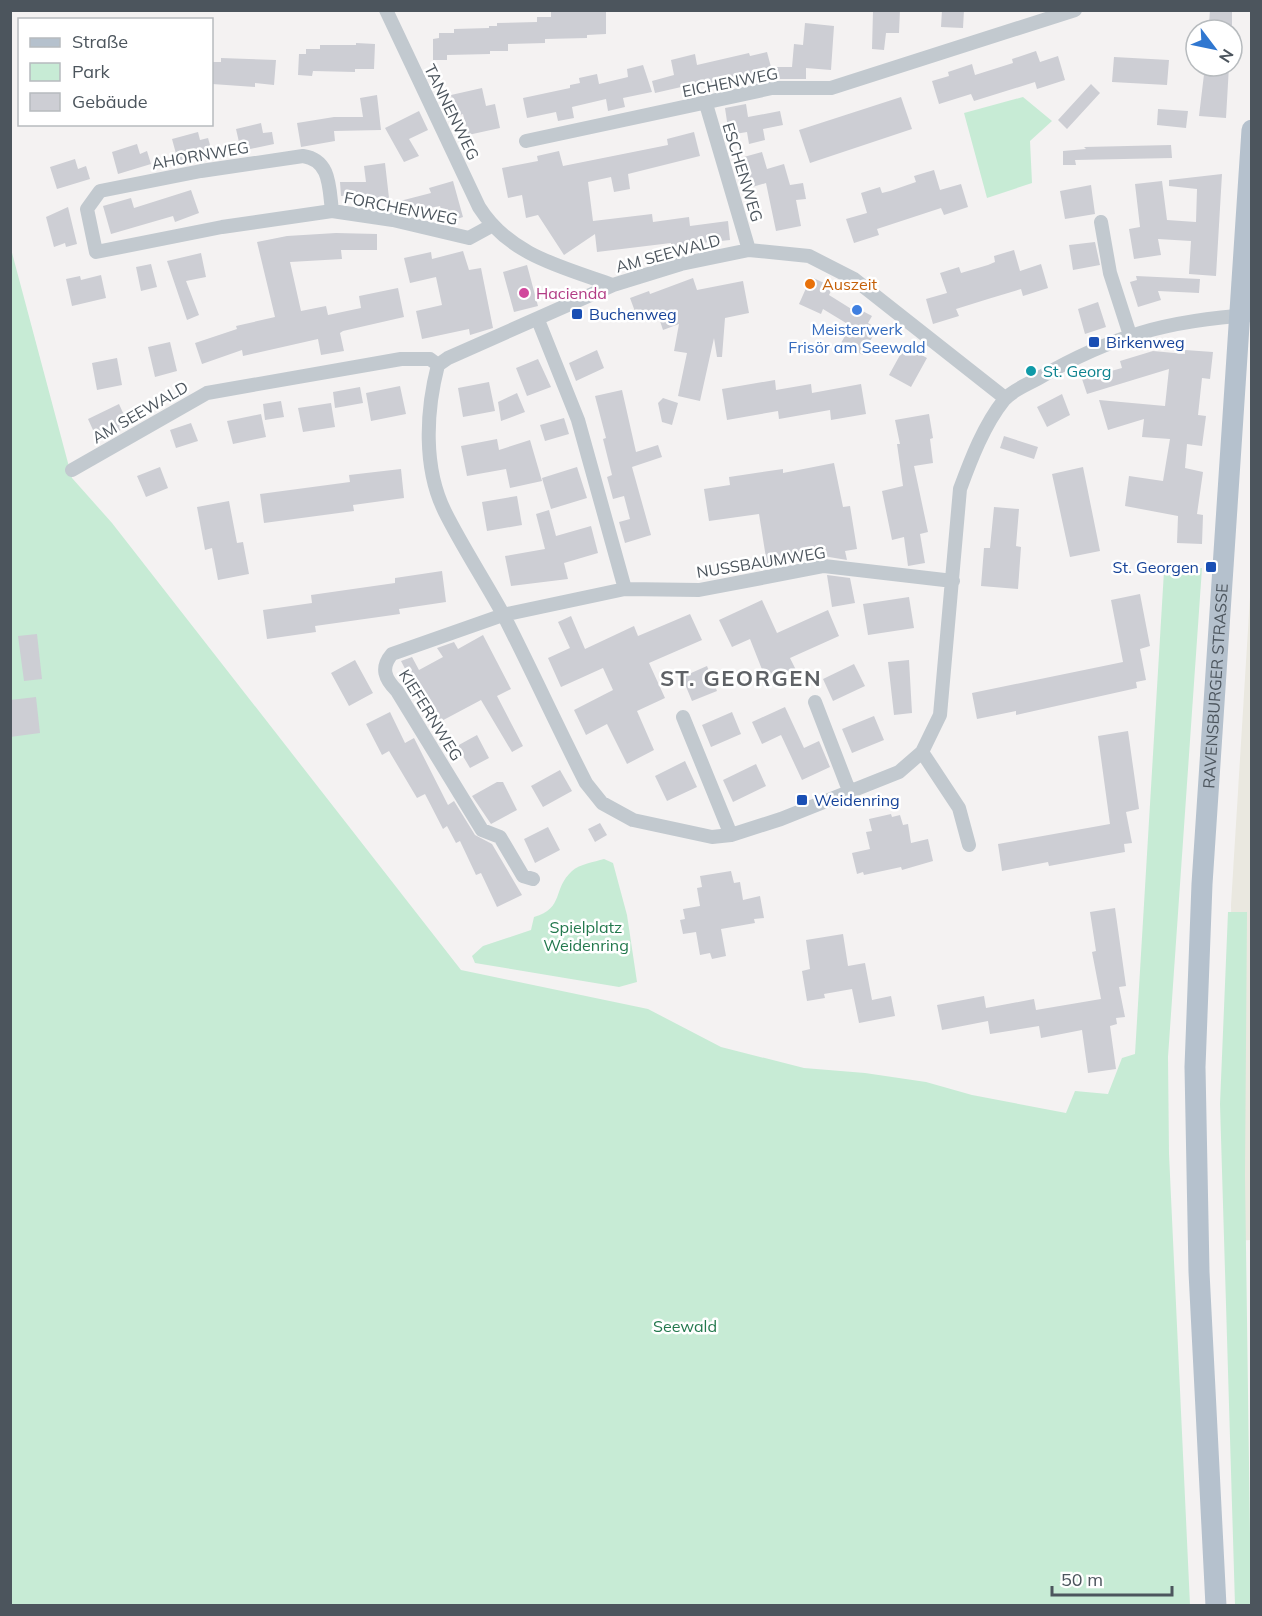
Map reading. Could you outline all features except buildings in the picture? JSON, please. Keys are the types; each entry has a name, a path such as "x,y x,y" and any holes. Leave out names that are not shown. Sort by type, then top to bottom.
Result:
{"main road":[{"name":"RAVENSBURGER STRASSE","path":"1216,1605 1196,1179 1195,1067 1202,884 1246,315 1251,130"}],"street":[{"name":"TANNENWEG","path":"386,10 491,226"},
{"name":"EICHENWEG","path":"526,141 772,88 831,88 1075,10"},
{"name":"ESCHENWEG","path":"706,104 749,250"},
{"name":"AHORNWEG","path":"96,252 87,209 100,191 201,171 289,158 315,158 322,164 327,175 332,211"},
{"name":"FORCHENWEG","path":"96,252 222,227 332,211 393,220 470,238 491,226"},
{"path":"1101,222 1110,273 1130,335"},
{"path":"491,226 512,243 544,260 613,285"},
{"name":"AM SEEWALD","path":"72,470 207,393 400,359 430,359 438,365 480,343 538,320 613,285 681,264 749,250 809,256 855,279 1005,398"},
{"path":"438,365 432,388 429,423 431,466 444,510 504,615 586,783 602,803 643,823 712,837 731,835 850,793 899,772 922,752 940,715 960,489 972,456 1005,398 1066,363 1130,335 1167,324 1246,315"},
{"path":"538,320 578,420 625,589"},
{"name":"NUSSBAUMWEG","path":"504,615 625,589 699,590 824,566 953,581"},
{"name":"KIEFERNWEG","path":"504,615 392,654 385,662 384,672 482,830 500,837 523,876 533,879"},
{"path":"815,702 850,793"},
{"path":"683,717 731,835"},
{"path":"922,752 959,808 969,845"}],"shaded area":[{"path":"1251,581 1251,1240 1236,1241 1231,905"}],"green space":[{"path":"1023,97 1052,121 1030,141 1032,183 987,198 964,113"},
{"name":"Seewald","path":"11,249 72,478 112,523 461,970 648,1009 721,1047 804,1068 865,1073 926,1082 972,1095 1066,1113 1075,1091 1108,1094 1122,1058 1135,1054 1164,571 1202,568 1168,1057 1169,1154 1190,1605 11,1605"},
{"name":"Spielplatz Weidenring","path":"604,859 613,863 627,915 637,982 619,987 475,963 472,956 483,946 531,930 534,917 550,909 572,871"},
{"path":"1228,912 1247,912 1245,1176 1251,1606 1235,1605 1220,1104"}],"place":[{"name":"Auszeit","path":"810,284"},
{"name":"Hacienda","path":"524,293"},
{"name":"Meisterwerk Frisör am Seewald","path":"857,310"},
{"name":"Buchenweg","path":"577,314"},
{"name":"Birkenweg","path":"1094,342"},
{"name":"St. Georg","path":"1031,371"},
{"name":"St. Georgen","path":"1211,567"},
{"name":"Weidenring","path":"802,800"}],"district":[{"name":"ST. GEORGEN","path":"741,678"}]}
